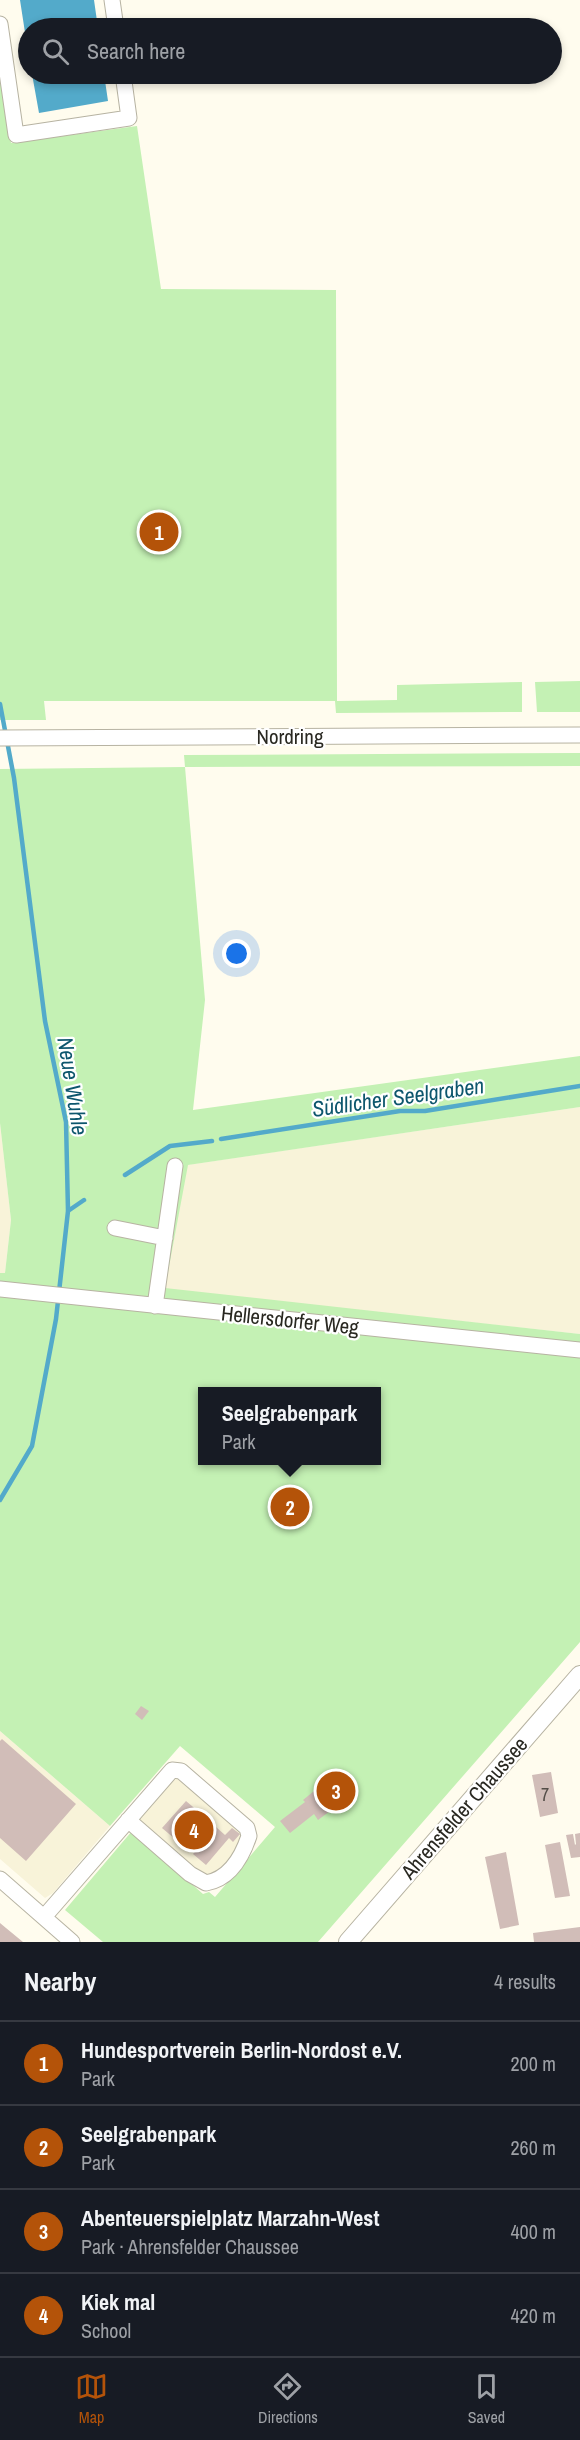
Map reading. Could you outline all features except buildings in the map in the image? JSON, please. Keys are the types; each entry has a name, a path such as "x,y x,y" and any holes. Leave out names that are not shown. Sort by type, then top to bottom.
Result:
{"main road":[{"name":"Ahrensfelder Chaussee","path":"348,1942 580,1676"}],"street":[{"path":"112,0 115,18"},
{"path":"0,24 16,135 129,118 124,84"},
{"name":"Nordring","path":"0,738 580,735"},
{"path":"155,1306 175,1166"},
{"path":"115,1228 165,1238"},
{"name":"Hellersdorfer Weg","path":"0,1289 580,1350"},
{"path":"44,1917 172,1770 181,1771 247,1828 249,1836 238,1860 226,1874 207,1883 190,1874 128,1821"},
{"path":"0,1879 72,1942"}],"shaded area":[{"path":"580,1107 580,1334 165,1289 187,1165"},
{"path":"0,1123 11,1220 5,1273 0,1273"},
{"path":"0,1731 110,1826 53,1893 45,1898 0,1859"},
{"path":"184,1780 242,1833 242,1840 221,1872 202,1877 135,1819 170,1781"}],"green space":[{"path":"0,72 11,143 137,126 161,289 336,290 337,701 397,700 397,685 522,682 522,712 336,713 335,701 44,701 46,720 0,720"},
{"path":"580,681 580,712 537,712 535,682"},
{"path":"580,753 580,766 185,767 184,755"},
{"path":"185,767 205,1000 193,1110 580,1056 580,1107 188,1165 165,1288 580,1334 580,1642 318,1942 103,1942 65,1910 132,1831 203,1894 209,1892 215,1897 275,1827 180,1746 110,1826 0,1731 0,1273 5,1273 11,1220 0,1123 0,769"}],"water":[{"path":"20,0 94,0 97,18 23,18"},
{"path":"34,84 105,84 108,101 39,113"}],"waterway":[{"name":"Neue Wuhle","path":"0,704 14,778 45,1021 66,1122 68,1211 56,1319 32,1446 0,1500"},
{"name":"Südlicher Seelgraben","path":"221,1139 400,1111 425,1111 580,1086"},
{"name":"Südlicher Seelgraben","path":"125,1175 170,1146 212,1141"},
{"path":"68,1211 84,1200"}],"place":[{"name":"Hundesportverein Berlin-Nordost e.V.","path":"159,532"},
{"name":"Seelgrabenpark","path":"290,1507"},
{"name":"Abenteuerspielplatz Marzahn-West","path":"336,1791"},
{"name":"Kiek mal","path":"194,1830"}]}
